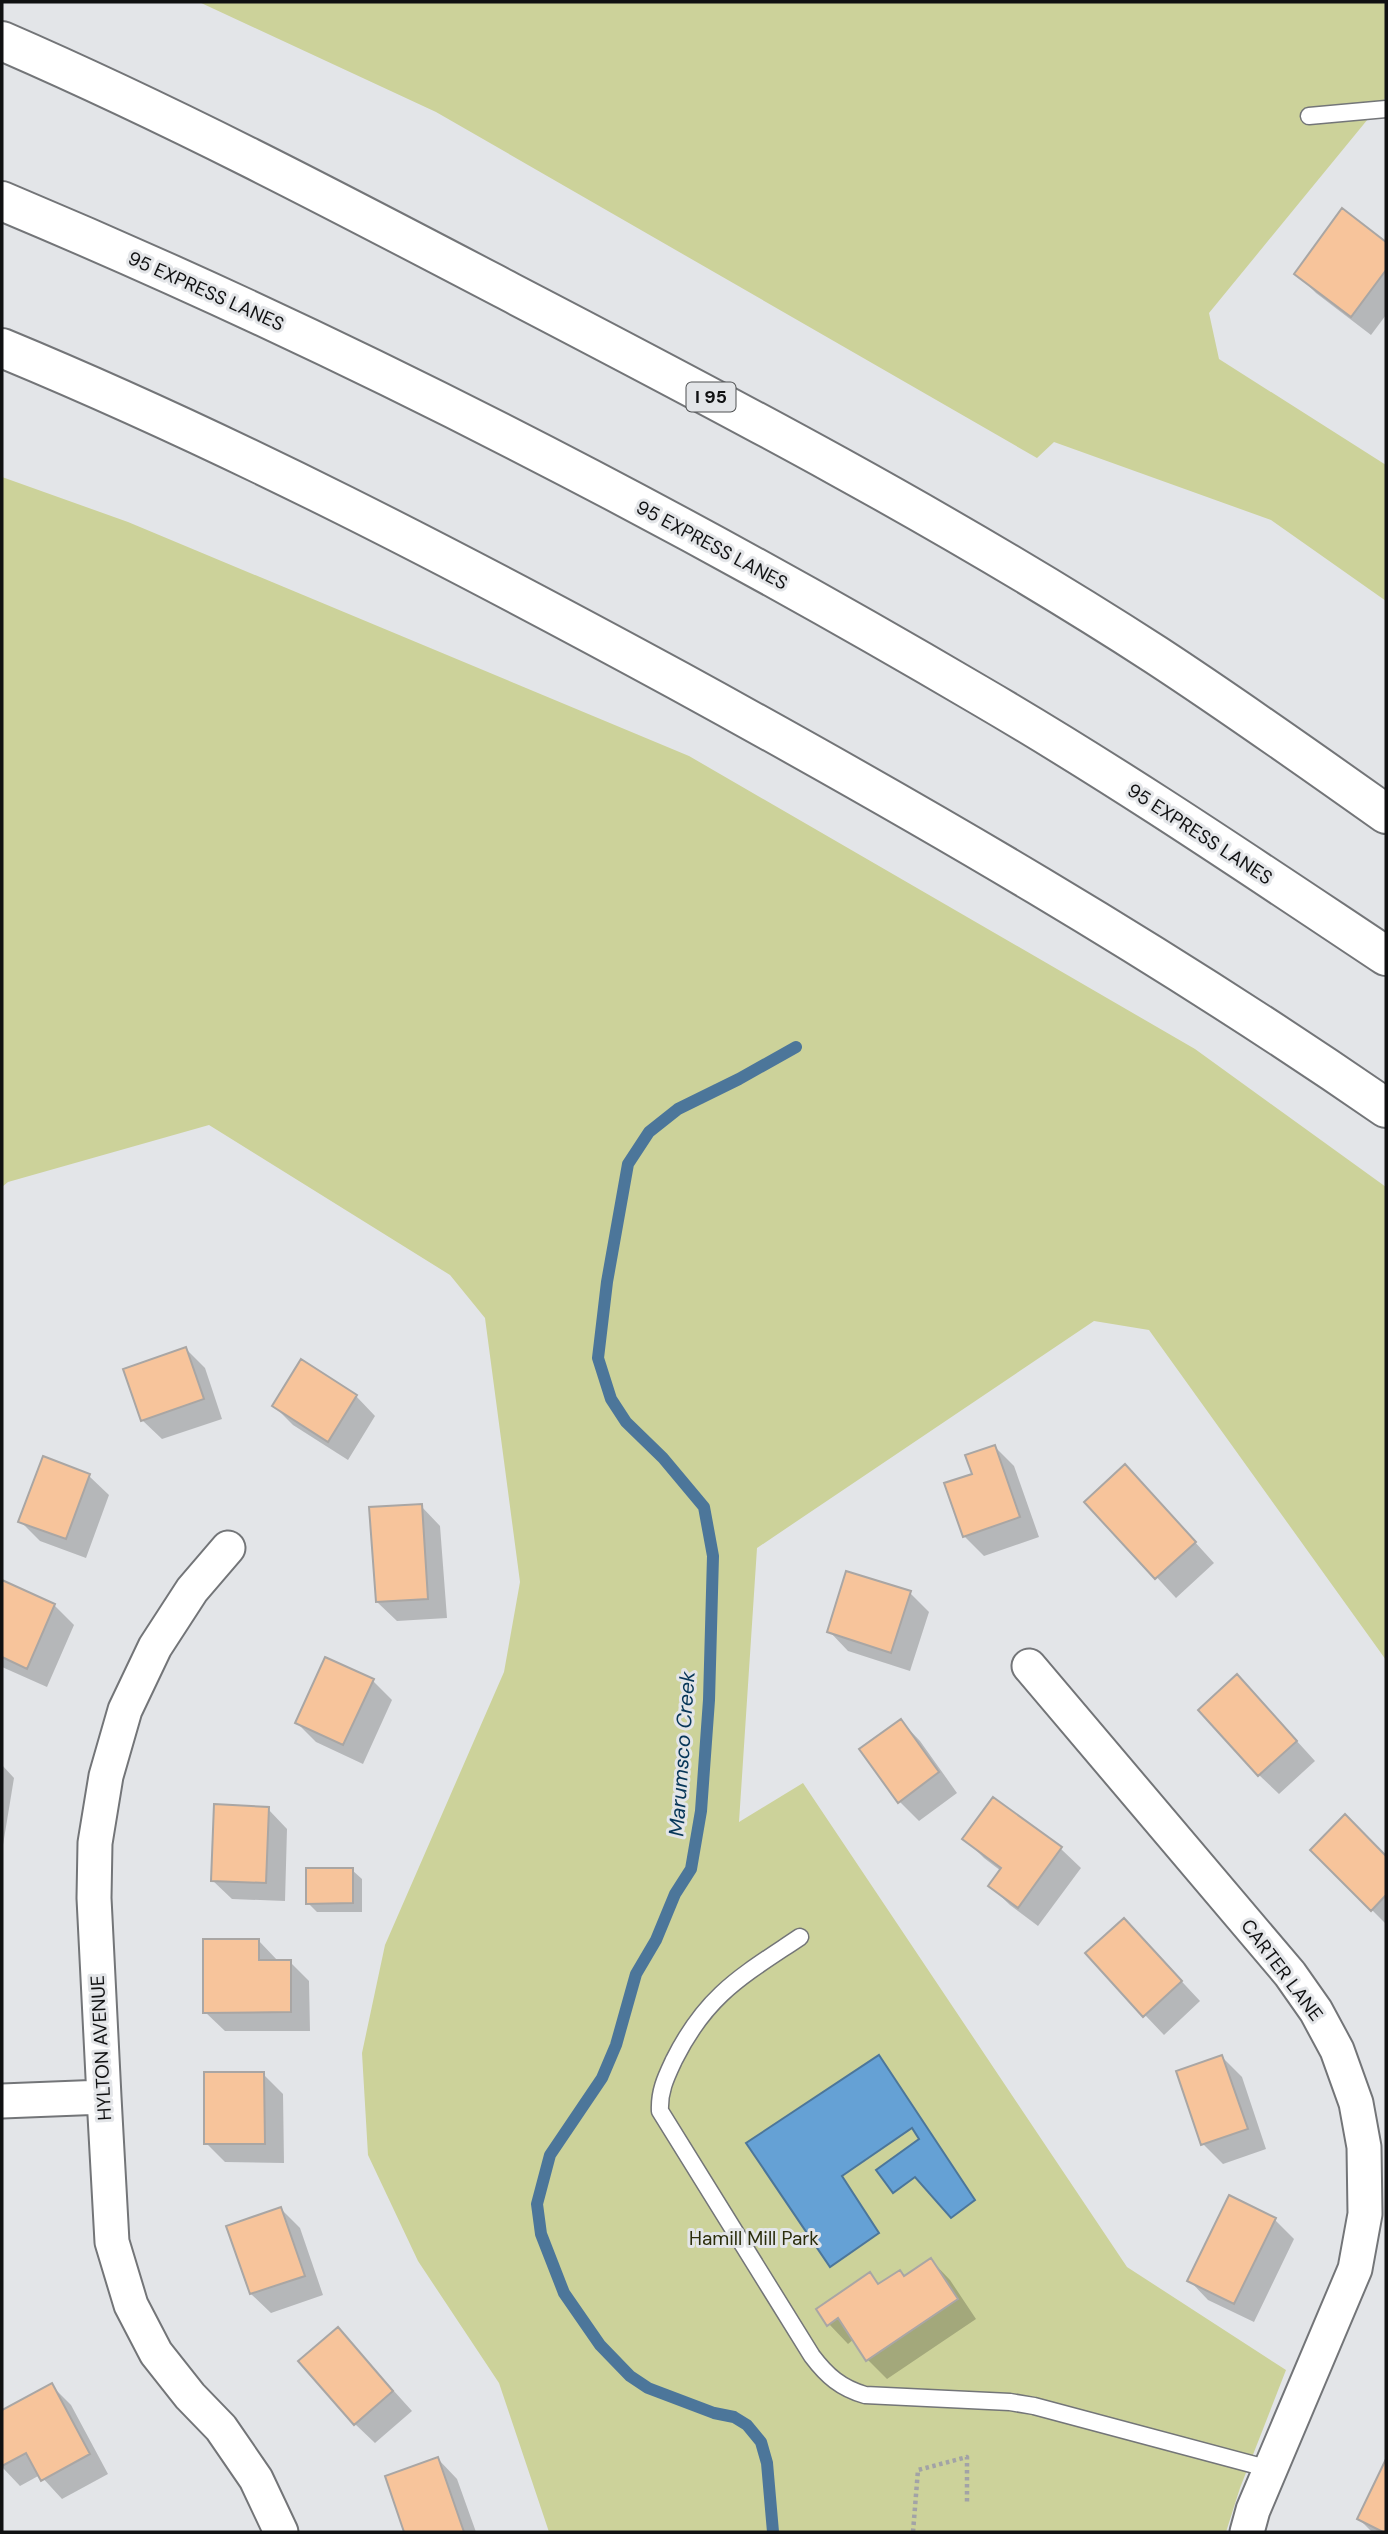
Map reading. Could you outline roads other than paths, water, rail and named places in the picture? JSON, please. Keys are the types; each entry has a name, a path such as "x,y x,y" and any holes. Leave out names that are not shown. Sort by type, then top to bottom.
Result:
{"highway":[{"name":"I 95","path":"2,41 257,160 675,377 936,522 1154,654 1386,814"},
{"name":"95 EXPRESS LANES","path":"10,204 276,322 424,394 743,559 993,703 1220,845 1386,956"},
{"path":"2,348 65,374 302,484 551,612 807,751 1093,918 1386,1108"}],"street":[{"name":"HYLTON AVENUE","path":"228,1548 192,1590 155,1647 125,1710 106,1776 95,1843 94,1898 104,2097 112,2242 131,2305 156,2353 190,2396 221,2428 256,2479 281,2532"},
{"name":"CARTER LANE","path":"1029,1667 1290,1974 1316,2011 1337,2050 1356,2103 1364,2147 1365,2214 1355,2269 1253,2510 1247,2532"},
{"path":"2,2101 104,2097"}],"lane":[{"path":"1309,117 1386,109"},
{"path":"800,1937 729,1986 699,2016 686,2035 663,2082 659,2097 660,2111 805,2345 827,2374 850,2391 865,2395 1010,2402 1034,2406 1270,2469"}],"water":[{"path":"879,2055 975,2200 951,2218 915,2177 893,2193 876,2170 919,2139 912,2128 842,2176 879,2233 830,2267 746,2143"}],"waterway":[{"name":"Marumsco Creek","path":"773,2532 767,2463 761,2442 747,2425 734,2417 714,2413 648,2388 630,2376 600,2345 564,2293 541,2234 537,2204 550,2155 602,2078 616,2045 636,1974 656,1940 675,1894 691,1869 701,1811 709,1700 713,1556 704,1507 663,1458 626,1422 611,1399 598,1358 607,1282 628,1164 649,1132 678,1109 796,1047"}],"park label":[{"name":"Hamill Mill Park","path":"754,2238"}]}
